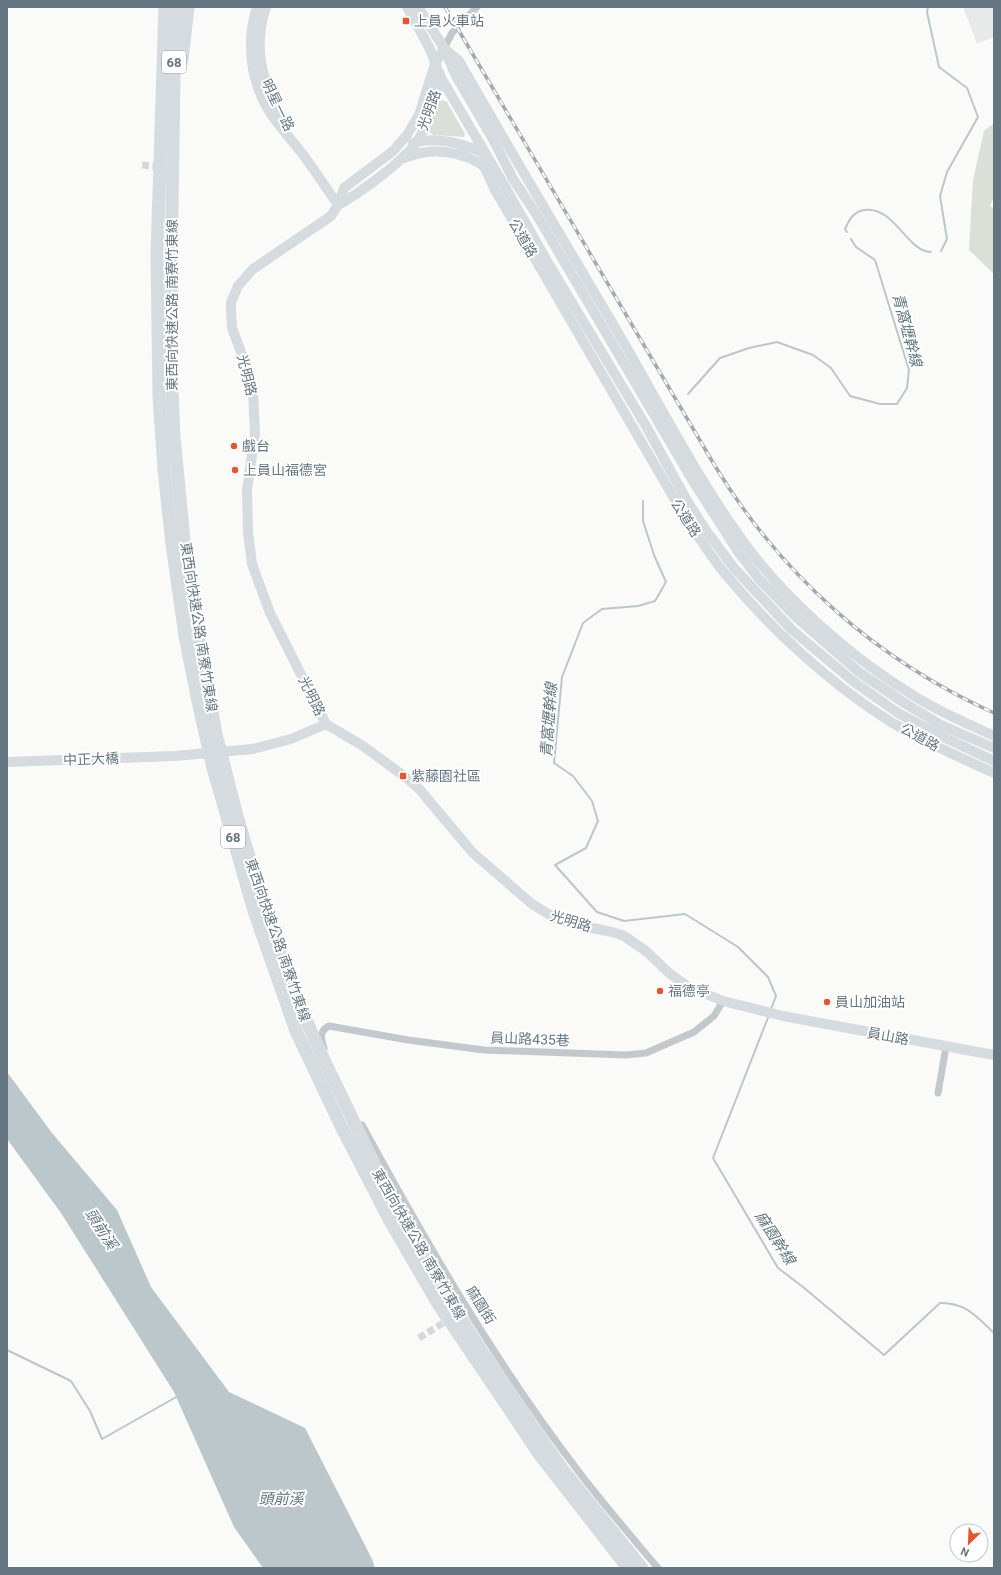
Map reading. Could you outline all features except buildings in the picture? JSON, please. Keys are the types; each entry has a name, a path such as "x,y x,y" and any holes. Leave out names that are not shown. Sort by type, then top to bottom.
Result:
{"highway":[{"name":"東西向快速公路 南寮竹東線","path":"165,7 157,254 159,396 164,470 172,544 185,636 198,706 213,768 254,911 296,1031 341,1126 390,1221 437,1302 540,1455 628,1568"},
{"name":"東西向快速公路 南寮竹東線","path":"175,7 170,344 174,437 186,560 216,734 237,816 258,887 296,998 324,1060 396,1209 433,1274 480,1349 530,1423 563,1470 642,1568"},
{"path":"174,117 188,7"}],"street":[{"name":"明星一路","path":"257,7 251,35 251,55 254,75 264,91"},
{"name":"明星一路","path":"266,7 259,37 259,55 263,73 264,91 270,111 303,154 338,205"},
{"name":"公道路","path":"407,7 426,42 438,70 484,153 504,184 651,435 686,499 705,529 734,568 750,594 784,637 834,681 858,699 891,722 935,746 994,773"},
{"path":"418,7 444,48 459,61 701,477 728,520 767,572 830,634 879,673 911,695 942,712 994,736"},
{"name":"光明路","path":"477,7 452,32 444,48 438,70 419,115 408,135 393,151 344,188 338,205 331,216 253,269 238,286 231,302 232,328 244,360 253,391 255,434 247,490 248,533 252,564 270,613 326,724 362,746 408,779 420,790 473,853 532,904 555,918 577,925 624,936 646,950 669,973 682,982 723,1001"},
{"name":"公道路","path":"444,48 456,76 513,179 535,212 693,481 739,553 759,579 796,617 860,673 906,704 941,725 994,748"},
{"name":"光明路","path":"338,205 352,198 395,164 417,142 434,103 438,70"},
{"path":"393,151 417,142 429,140 447,141 484,153 524,173"},
{"name":"公道路","path":"395,164 416,153 436,151 455,153 484,166 504,184"},
{"name":"公道路","path":"484,153 484,166 495,190 528,248 678,505 698,536 726,574 842,673 867,692 898,713 936,734 994,761"},
{"path":"528,248 537,242"},
{"name":"光明路","path":"175,756 253,749 291,739 326,724"},
{"name":"中正大橋","path":"7,762 175,756"},
{"name":"員山路","path":"723,1001 783,1016 994,1055"},
{"name":"員山路435巷","path":"322,1033 324,1028 334,1026 408,1040 484,1050 626,1055 646,1053 694,1032 714,1016 723,1001"},
{"name":"麻園街","path":"322,1033 321,1039 324,1048 356,1114 415,1222 513,1380 578,1471 658,1568"},
{"path":"938,1093 946,1047"}],"shaded area":[{"path":"963,7 994,7 994,37 977,44"},
{"path":"443,100 447,102 465,134 464,137 434,135 429,132 439,102"},
{"path":"994,123 994,197 990,206 994,209 994,274 969,250 973,180 984,131"}],"water":[{"name":"頭前溪","path":"7,1072 52,1133 117,1210 151,1287 229,1392 305,1428 372,1559 375,1568 263,1568 234,1527 174,1392 61,1213 7,1139"}],"waterway":[{"name":"青窩壢幹線","path":"928,7 927,12 939,67 967,88 978,117 947,172 940,196 947,239 941,251"},
{"name":"青窩壢幹線","path":"847,232 845,229 854,215 864,210 875,210 884,214 915,245 922,250 931,252"},
{"name":"青窩壢幹線","path":"688,394 720,358 749,348 777,342 813,355 831,368 850,396 880,404 897,404 907,388 909,370 875,260 856,247 851,239"},
{"name":"青窩壢幹線","path":"643,501 643,521 654,555 666,582 655,601 638,606 602,609 583,623 562,677 554,763 573,776 592,801 598,821 586,848 555,865 597,912 624,921 685,914 738,947 768,977 776,996 771,1009"},
{"name":"麻園幹線","path":"769,1015 713,1158 778,1268 884,1355 940,1303 949,1303 964,1308 976,1316 994,1333"},
{"path":"7,1350 71,1381 90,1411 102,1439 178,1396"}],"tunnel":[{"path":"142,165 163,167"},
{"path":"419,1338 451,1318"}],"railway":[{"path":"445,7 715,466 741,506 770,544 802,579 836,611 872,641 910,668 951,692 994,713"}],"place":[{"name":"上員火車站","path":"406,21"},
{"name":"戲台","path":"234,446"},
{"name":"上員山福德宮","path":"235,470"},
{"name":"紫藤園社區","path":"403,776"},
{"name":"福德亭","path":"660,991"},
{"name":"員山加油站","path":"827,1002"}]}
